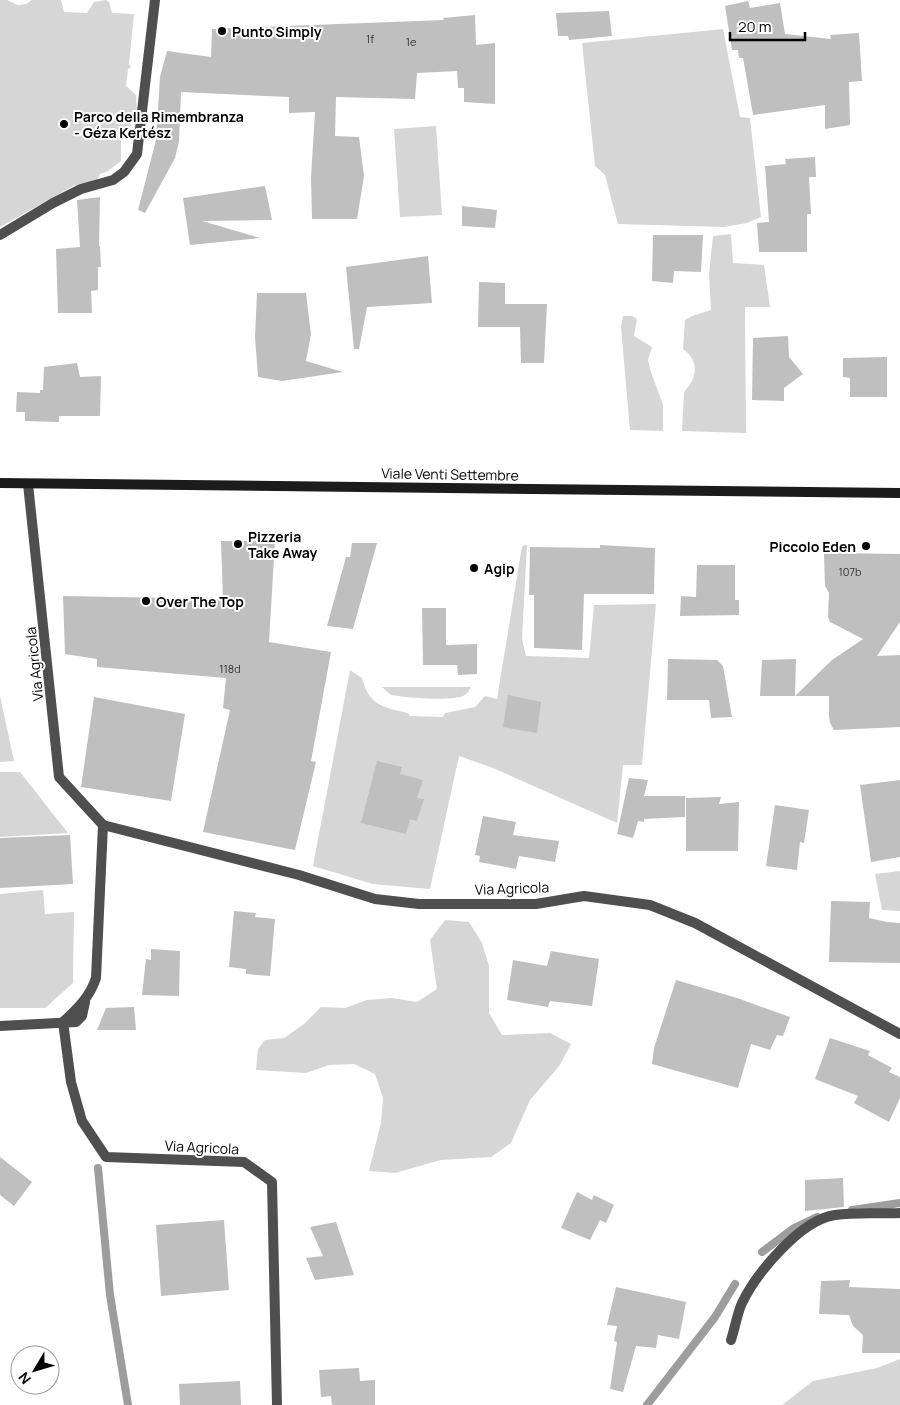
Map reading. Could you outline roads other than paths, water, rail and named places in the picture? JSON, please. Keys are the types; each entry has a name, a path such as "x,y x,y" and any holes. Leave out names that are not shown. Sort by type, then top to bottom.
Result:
{"main road":[{"name":"Viale Venti Settembre","path":"0,483 900,493"}],"street":[{"path":"0,236 53,202 74,192 113,180 124,172 137,154 155,0"},
{"name":"Via Agricola","path":"28,484 59,776 103,825 299,875 375,899 419,904 536,904 584,896 650,905 695,923 900,1034"},
{"path":"0,1026 76,1022 82,1016 85,1000 96,978 103,825"},
{"name":"Via Agricola","path":"64,1022 71,1082 82,1121 106,1157 244,1162 272,1182 276,1405"},
{"path":"731,1340 742,1304 760,1274 773,1257 803,1231 819,1221 833,1216 900,1213"}],"waterway":[{"path":"98,1168 110,1295 128,1405"},
{"path":"852,1210 900,1203"},
{"path":"762,1252 794,1228 817,1217"},
{"path":"647,1405 715,1317 735,1284"}],"place":[{"name":"Punto Simply","path":"222,31"},
{"name":"Parco della Rimembranza - Géza Kertész","path":"64,124"},
{"name":"Pizzeria Take Away","path":"238,544"},
{"name":"Piccolo Eden","path":"866,546"},
{"name":"Agip","path":"474,568"},
{"name":"Over The Top","path":"146,601"}]}
